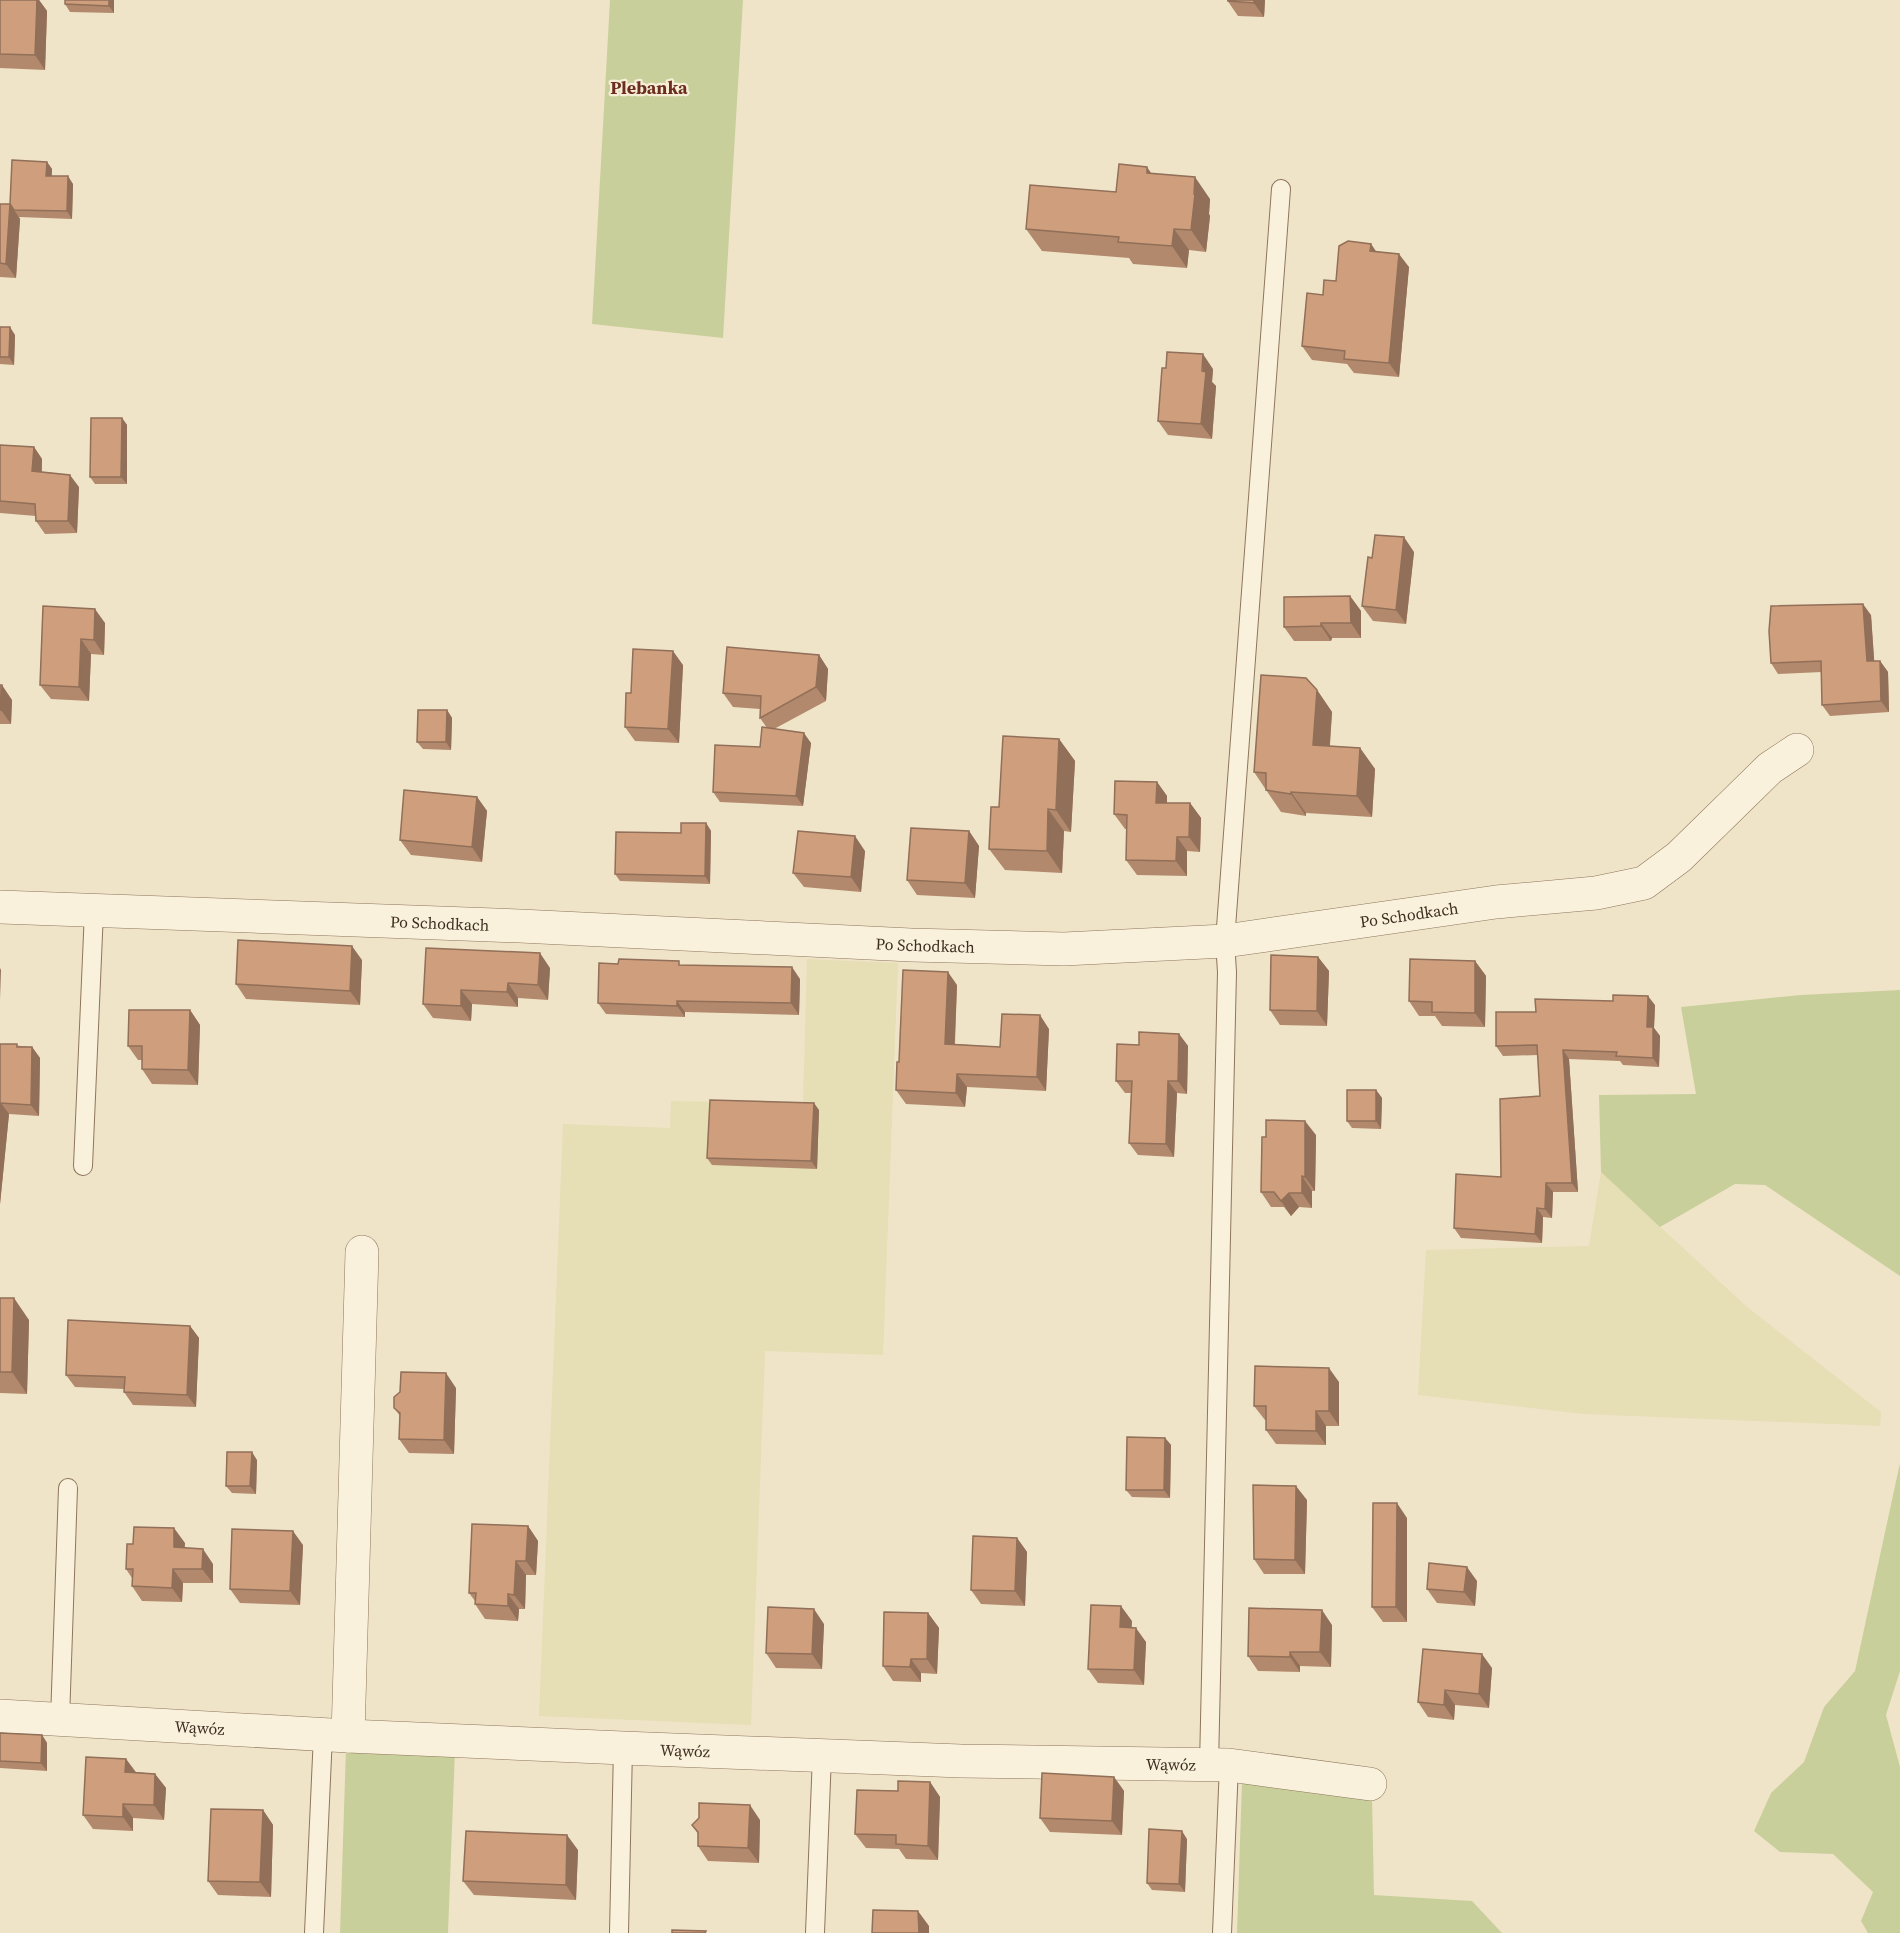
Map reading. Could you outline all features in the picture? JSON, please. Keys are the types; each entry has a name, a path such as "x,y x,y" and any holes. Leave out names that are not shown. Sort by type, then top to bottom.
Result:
{"street":[{"name":"Po Schodkach","path":"0,907 520,926 910,945 1064,949 1225,941 1496,902 1596,892 1644,883 1679,857 1770,768 1797,750"},
{"path":"336,1736 362,1252"},
{"name":"Wąwóz","path":"0,1716 336,1736 623,1748 961,1761 1219,1765 1370,1785"}],"lane":[{"path":"1222,1933 1219,1765 1227,984 1225,941 1281,189"},
{"path":"83,1166 94,911"},
{"path":"60,1720 68,1488"},
{"path":"314,1933 336,1736"},
{"path":"619,1933 623,1748"},
{"path":"815,1933 822,1755"}],"shaded area":[{"path":"807,959 898,963 883,1355 765,1351 751,1725 539,1716 563,1124 670,1128 671,1101 803,1104"},
{"path":"1601,1172 1746,1306 1881,1412 1880,1426 1584,1414 1418,1395 1426,1250 1589,1246"}],"green space":[{"path":"610,0 743,0 723,338 592,324"},
{"path":"1900,990 1900,1276 1765,1185 1735,1184 1660,1227 1601,1172 1599,1095 1696,1094 1681,1007 1801,995"},
{"path":"1900,1463 1900,1671 1886,1715 1900,1767 1900,1933 1868,1933 1861,1921 1873,1892 1833,1854 1780,1852 1754,1831 1771,1793 1804,1762 1824,1707 1855,1671"},
{"path":"346,1748 455,1750 448,1933 340,1933"},
{"path":"1242,1780 1372,1794 1374,1895 1472,1901 1502,1933 1237,1933"}],"building":[{"path":"0,0 37,0 35,55 0,54"},
{"path":"65,0 109,0 109,6 65,4"},
{"path":"1254,0 1254,3 1228,1"},
{"path":"12,160 47,162 46,176 68,176 67,211 14,210 10,204"},
{"path":"1119,164 1147,167 1147,173 1195,177 1191,230 1174,229 1172,246 1118,242 1119,237 1026,229 1030,185 1116,192"},
{"path":"0,204 10,204 6,264 0,263"},
{"path":"1348,241 1371,244 1370,251 1399,254 1389,363 1344,359 1345,351 1302,346 1307,293 1323,295 1324,280 1336,281 1339,246"},
{"path":"0,327 10,327 9,357 0,357"},
{"path":"1167,352 1203,354 1202,371 1206,372 1201,424 1158,421 1162,368 1166,368"},
{"path":"91,418 122,418 121,477 90,477"},
{"path":"0,445 34,447 32,471 70,475 68,521 36,521 35,504 0,501"},
{"path":"1375,535 1404,537 1396,610 1362,606 1368,557 1372,558"},
{"path":"1350,596 1351,623 1284,627 1284,597"},
{"path":"1863,604 1867,661 1880,661 1881,701 1822,705 1821,661 1771,663 1769,631 1771,606"},
{"path":"43,606 95,609 94,640 81,639 79,687 40,685"},
{"path":"727,647 819,655 816,687 760,718 761,696 723,693"},
{"path":"633,649 673,651 668,729 625,727 626,693 631,693"},
{"path":"1261,675 1306,678 1317,690 1313,745 1360,748 1357,796 1291,792 1291,794 1266,790 1266,773 1254,772"},
{"path":"0,685 2,685 1,710 0,710"},
{"path":"418,710 447,710 446,742 417,742"},
{"path":"762,727 804,733 796,796 713,792 715,745 760,747"},
{"path":"1003,736 1059,739 1056,810 1048,809 1047,851 989,849 991,807 999,807"},
{"path":"1115,781 1157,782 1156,803 1190,803 1189,837 1177,837 1176,861 1126,860 1127,815 1114,814"},
{"path":"404,790 477,797 472,847 400,840"},
{"path":"681,823 706,823 705,876 615,874 616,832 681,833"},
{"path":"911,828 969,831 965,883 907,880"},
{"path":"798,831 855,836 851,877 793,873"},
{"path":"238,940 352,946 350,991 236,984"},
{"path":"426,948 540,953 538,985 508,983 507,992 461,990 461,1006 423,1004"},
{"path":"1271,955 1318,957 1317,1011 1270,1010"},
{"path":"619,959 679,961 679,965 792,967 791,1003 677,1001 677,1006 598,1003 599,963 618,964"},
{"path":"1410,959 1475,961 1475,1013 1432,1012 1432,1002 1409,1001"},
{"path":"903,970 948,972 945,1044 1000,1047 1002,1014 1040,1015 1037,1077 957,1074 956,1093 896,1090"},
{"path":"1613,995 1648,996 1647,1027 1653,1027 1653,1058 1616,1056 1617,1052 1563,1050 1572,1183 1546,1183 1545,1209 1537,1208 1535,1234 1454,1228 1456,1174 1501,1177 1500,1099 1540,1096 1537,1045 1496,1046 1496,1012 1536,1012 1535,999 1613,1001"},
{"path":"129,1010 190,1010 188,1070 142,1069 142,1046 128,1046"},
{"path":"1139,1032 1179,1034 1178,1081 1168,1081 1166,1144 1129,1143 1132,1081 1116,1081 1117,1044 1139,1045"},
{"path":"0,1044 32,1047 31,1105 1,1103 0,1115"},
{"path":"1347,1090 1376,1090 1376,1121 1347,1121"},
{"path":"710,1100 814,1103 811,1161 707,1158"},
{"path":"1266,1120 1305,1121 1305,1177 1302,1176 1302,1193 1289,1193 1281,1201 1274,1192 1261,1192 1262,1137 1266,1137"},
{"path":"0,1298 14,1298 12,1372 0,1372"},
{"path":"68,1320 190,1326 187,1395 124,1392 125,1377 66,1375"},
{"path":"1255,1366 1329,1368 1329,1411 1316,1411 1316,1431 1266,1430 1266,1406 1254,1406"},
{"path":"401,1372 446,1373 444,1440 399,1439 400,1413 394,1408 394,1397 400,1392"},
{"path":"1127,1437 1165,1438 1164,1490 1126,1490"},
{"path":"227,1452 252,1452 250,1486 226,1486"},
{"path":"1253,1485 1296,1486 1295,1560 1254,1559"},
{"path":"1373,1503 1397,1503 1396,1607 1372,1607"},
{"path":"472,1524 528,1526 526,1561 516,1561 514,1595 508,1594 508,1606 475,1604 476,1593 469,1593"},
{"path":"134,1527 174,1528 174,1547 203,1549 202,1569 173,1569 172,1588 132,1586 133,1569 126,1569 127,1544 133,1544"},
{"path":"232,1529 293,1531 290,1591 230,1589"},
{"path":"973,1536 1017,1538 1015,1591 971,1590"},
{"path":"1429,1563 1467,1567 1464,1592 1427,1589"},
{"path":"1091,1605 1121,1606 1120,1627 1136,1628 1134,1670 1088,1669"},
{"path":"768,1607 814,1609 812,1654 766,1653"},
{"path":"1249,1608 1322,1610 1320,1652 1290,1652 1290,1657 1248,1656"},
{"path":"884,1612 928,1613 927,1659 911,1659 910,1667 883,1666"},
{"path":"1423,1649 1482,1654 1479,1694 1445,1690 1444,1705 1418,1702"},
{"path":"0,1733 42,1735 41,1763 0,1761"},
{"path":"86,1757 126,1759 125,1772 155,1774 154,1805 123,1804 123,1817 83,1815"},
{"path":"1042,1773 1114,1777 1112,1821 1040,1818"},
{"path":"898,1781 930,1782 928,1846 896,1844 896,1835 855,1834 857,1790 898,1791"},
{"path":"699,1803 750,1805 748,1848 698,1846 698,1832 692,1825 699,1818"},
{"path":"211,1809 263,1810 260,1882 208,1881"},
{"path":"1149,1829 1182,1831 1179,1884 1147,1883"},
{"path":"466,1831 567,1835 566,1885 463,1881"},
{"path":"873,1910 918,1911 919,1933 872,1933"},
{"path":"672,1930 706,1931 705,1933 672,1933"}],"district":[{"name":"Plebanka","path":"649,87"}]}
